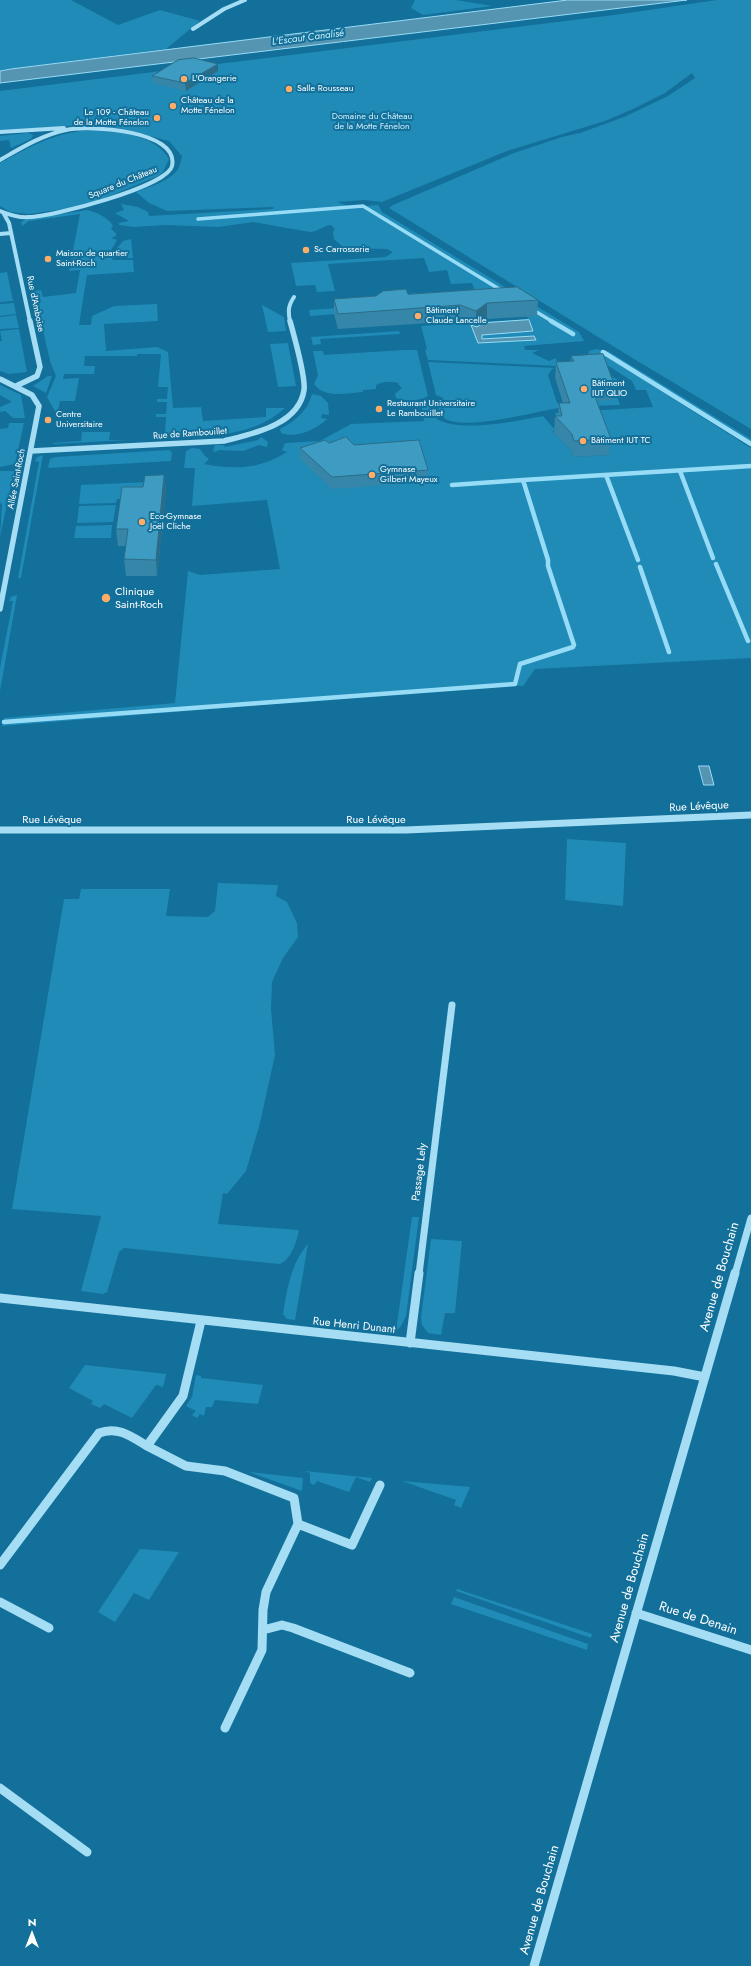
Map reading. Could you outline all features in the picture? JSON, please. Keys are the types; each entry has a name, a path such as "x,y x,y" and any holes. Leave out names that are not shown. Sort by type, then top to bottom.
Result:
{"street":[{"path":"193,28 224,9 245,0"},
{"path":"0,132 74,128"},
{"name":"Square du Château","path":"0,160 39,140 74,128 107,129 148,138 162,144 173,156 172,166 167,173 159,178 86,207 15,217 2,212"},
{"name":"Rue d'Amboise","path":"2,212 8,219 40,367 37,376 16,386"},
{"path":"0,234 11,233"},
{"name":"Rue de Rambouillet","path":"31,451 224,441 250,435 279,423 297,408 304,390 288,311 289,304 294,297"},
{"path":"0,380 16,386"},
{"name":"Allée Saint-Roch","path":"0,609 39,411 38,402 32,395 16,386"},
{"path":"0,563 9,563"},
{"name":"Rue Lévêque","path":"0,830 406,830 751,815"},
{"name":"Passage Lely","path":"410,1343 452,1005"},
{"name":"Avenue de Bouchain","path":"534,1966 751,1218"},
{"name":"Rue Henri Dunant","path":"0,1298 201,1321 674,1371 705,1377"},
{"path":"147,1446 183,1396 201,1321"},
{"path":"0,1565 99,1433 109,1429 120,1430 186,1466 225,1471 294,1498 298,1524 266,1592 262,1610 262,1650 225,1728"},
{"path":"298,1524 352,1545 380,1485"},
{"path":"0,1602 49,1628"},
{"name":"Rue de Denain","path":"636,1613 751,1650"},
{"path":"263,1630 282,1626 293,1628 410,1673"},
{"path":"0,1788 87,1852"}],"green space":[{"path":"0,0 71,0 118,25 160,10 200,21 166,49 0,70"},
{"path":"415,0 456,0 492,6 423,15 411,8"},
{"name":"Domaine du Château de la Motte Fénelon","path":"717,0 751,0 751,429 634,359 389,208 514,153 562,137 580,133 624,117 668,96 695,78 692,73 665,93 605,121 507,151 382,202 365,200 337,202 354,208 366,208 570,335 575,334 365,206 378,205 382,212 579,332 584,341 524,346 525,350 539,350 532,353 549,361 556,358 558,366 428,360 425,350 427,349 421,326 528,319 525,309 480,305 472,283 451,284 447,270 429,272 424,258 328,264 335,291 317,292 315,285 296,286 291,263 386,257 393,252 387,249 344,248 334,239 333,232 335,229 331,225 310,232 253,222 219,227 166,225 133,227 119,225 119,223 129,221 115,213 124,210 121,204 138,207 148,212 149,216 273,209 273,207 167,211 149,203 136,192 170,177 178,169 180,164 182,156 169,141 119,128 82,125 0,131 0,91 614,15"},
{"path":"80,131 103,131 129,134 153,143 162,150 169,159 163,172 158,176 95,202 72,208 29,214 10,212 0,206 0,163 49,139"},
{"path":"28,133 33,135 31,139 11,148 9,140 0,141 0,136"},
{"path":"88,210 105,218 113,226 111,229 116,233 116,236 111,238 117,240 110,252 114,252 123,241 131,239 133,258 113,258 112,260 133,260 134,272 87,275 79,325 91,325 92,316 114,306 157,304 158,321 104,324 106,351 157,347 168,352 173,408 201,407 203,421 266,417 266,408 285,408 256,426 240,431 206,436 155,438 155,432 165,432 166,417 156,417 156,414 166,414 167,402 157,402 157,399 167,399 168,387 158,387 161,354 137,354 137,356 85,356 84,366 95,366 94,374 64,374 63,379 79,378 75,401 60,401 57,415 47,397 56,376 50,361 34,291 41,290 43,297 76,293 80,270 69,271 80,214 29,221 22,226 21,222 26,219"},
{"path":"7,272 13,301 0,302 0,273"},
{"path":"14,303 16,314 0,316 0,304"},
{"path":"262,305 284,317 286,331 268,332"},
{"path":"339,308 336,314 310,316 309,310"},
{"path":"16,315 19,328 0,329 0,317"},
{"path":"19,329 27,372 9,374 0,371 0,341 2,341 0,331"},
{"path":"399,331 400,334 320,339 321,344 313,345 311,337"},
{"path":"288,343 296,386 278,387 270,344"},
{"path":"596,349 608,351 751,439 751,442 605,352 601,353 751,448 751,658 535,669 523,686 506,685 2,726 4,718 175,703 188,571 200,575 280,569 267,500 192,506 195,468 184,468 186,451 192,448 200,449 209,459 204,464 226,467 247,467 257,465 277,458 287,452 282,450 285,443 320,441 351,424 424,421 421,403 431,406 437,419 447,423 460,425 489,425 543,416 556,431 552,431 571,450 573,457 609,455 557,419 555,413 653,407 646,390 636,390 632,381 588,353 589,351"},
{"path":"417,350 428,396 425,398 408,400 396,398 395,394 402,388 398,384 399,383 393,382 384,382 376,385 376,389 343,394 324,392 314,384 318,375 313,351 323,351 324,355"},
{"path":"428,362 555,368 552,369 548,375 557,403 563,406 602,370 622,383 613,384 620,405 567,407 482,422 465,423 452,421 441,415 438,406 444,402 443,398 436,395"},
{"path":"48,376 52,376 46,393 33,386"},
{"path":"0,385 21,395 25,418 13,418 5,411 0,412 0,407 12,402 0,395"},
{"path":"312,394 321,396 328,403 329,415 322,414 321,418 327,419 318,426 300,434 287,435 281,433 280,429 304,411"},
{"path":"9,423 24,423 15,464 0,467 0,429 8,428"},
{"path":"82,432 110,432 109,440 128,440 53,444 81,441"},
{"path":"261,437 268,442 267,447 259,445 243,451 213,451 215,445 223,445 225,447 258,440"},
{"path":"169,450 172,452 171,461 48,468 50,459 55,457"},
{"path":"43,455 21,578 18,578 39,462 35,461 37,457"},
{"path":"0,471 14,471 0,537 2,504 0,503"},
{"path":"150,482 140,499 117,499 116,503 79,504 81,485"},
{"path":"116,505 113,522 77,523 79,506"},
{"path":"112,525 111,538 74,538 76,526"},
{"path":"17,595 0,691 0,668 13,601 9,601 11,597"},
{"path":"567,839 626,843 623,906 565,900"},
{"path":"218,883 278,885 276,896 287,902 297,923 298,937 283,958 272,982 271,1009 275,1055 260,1123 246,1171 227,1194 223,1193 218,1224 299,1230 297,1240 287,1259 279,1264 124,1248 119,1252 107,1292 103,1294 81,1291 101,1216 12,1209 64,899 79,899 81,889 170,889 166,916 208,917 215,911"},
{"path":"412,1217 419,1217 406,1316 401,1326 396,1331"},
{"path":"431,1239 462,1241 455,1313 445,1313 441,1335 428,1333 422,1325 421,1318"},
{"path":"308,1244 295,1320 287,1319 283,1314 291,1277 297,1260"},
{"path":"85,1365 166,1375 163,1387 156,1385 132,1418 104,1404 100,1408 91,1404 93,1401 69,1388"},
{"path":"196,1375 201,1376 201,1378 263,1385 258,1404 215,1400 212,1407 206,1407 204,1416 200,1414 197,1418 192,1415 196,1411 186,1406 192,1397"},
{"path":"305,1471 372,1478 370,1482 356,1477 349,1492 317,1481 314,1485 310,1483 310,1473"},
{"path":"249,1472 303,1478 302,1491"},
{"path":"402,1481 470,1487 461,1508 454,1505 456,1500"},
{"path":"140,1549 179,1552 149,1600 134,1593 115,1622 98,1612"},
{"path":"457,1589 592,1634 591,1638 456,1591"},
{"path":"454,1597 588,1644 587,1650 451,1604"}],"water":[{"name":"L'Escaut Canalisé","path":"568,0 687,0 0,83 0,71 11,69"},
{"path":"529,320 533,331 482,335 482,339 534,336 536,340 478,343 471,325 477,327 483,323"},
{"path":"699,766 709,766 714,785 704,785"}],"building":[{"path":"194,58 218,64 185,83 152,76 178,60"},
{"path":"517,287 538,300 487,303 476,311 460,305 338,314 334,299 376,296 383,291 406,289 408,294"},
{"path":"603,354 614,384 591,386 611,439 574,441 572,434 555,416 562,416 559,403 570,403 556,362 574,361 571,356"},
{"path":"346,437 354,445 419,440 428,470 332,477 300,448 325,440 329,443"},
{"name":"Eco-Gymnase Joël Cliche","path":"164,475 156,560 124,559 128,529 116,529 122,487 143,487 145,476"}],"waterway":[{"path":"198,219 363,206 504,292"},
{"path":"530,308 553,322"},
{"path":"551,321 573,334"},
{"path":"603,352 751,444"},
{"path":"523,480 751,466"},
{"path":"680,471 713,558"},
{"path":"606,475 638,560"},
{"path":"4,722 515,684 520,664 573,647 574,645 548,566 548,560 523,480"},
{"path":"452,485 523,480"},
{"path":"716,564 748,641"},
{"path":"640,567 669,652"}],"place":[{"name":"L'Orangerie","path":"184,79"},
{"name":"Salle Rousseau","path":"289,89"},
{"name":"Château de la Motte Fénelon","path":"173,106"},
{"name":"Le 109 - Château de la Motte Fénelon","path":"157,118"},
{"name":"Sc Carrosserie","path":"306,250"},
{"name":"Maison de quartier Saint-Roch","path":"48,259"},
{"name":"Bâtiment Claude Lancelle","path":"418,316"},
{"name":"Bâtiment IUT QLIO","path":"584,389"},
{"name":"Restaurant Universitaire Le Rambouillet","path":"379,409"},
{"name":"Centre Universitaire","path":"48,420"},
{"name":"Bâtiment IUT TC","path":"583,441"},
{"name":"Gymnase Gilbert Mayeux","path":"372,475"},
{"name":"Eco-Gymnase Joël Cliche","path":"142,522"},
{"name":"Clinique Saint-Roch","path":"106,598"}]}
